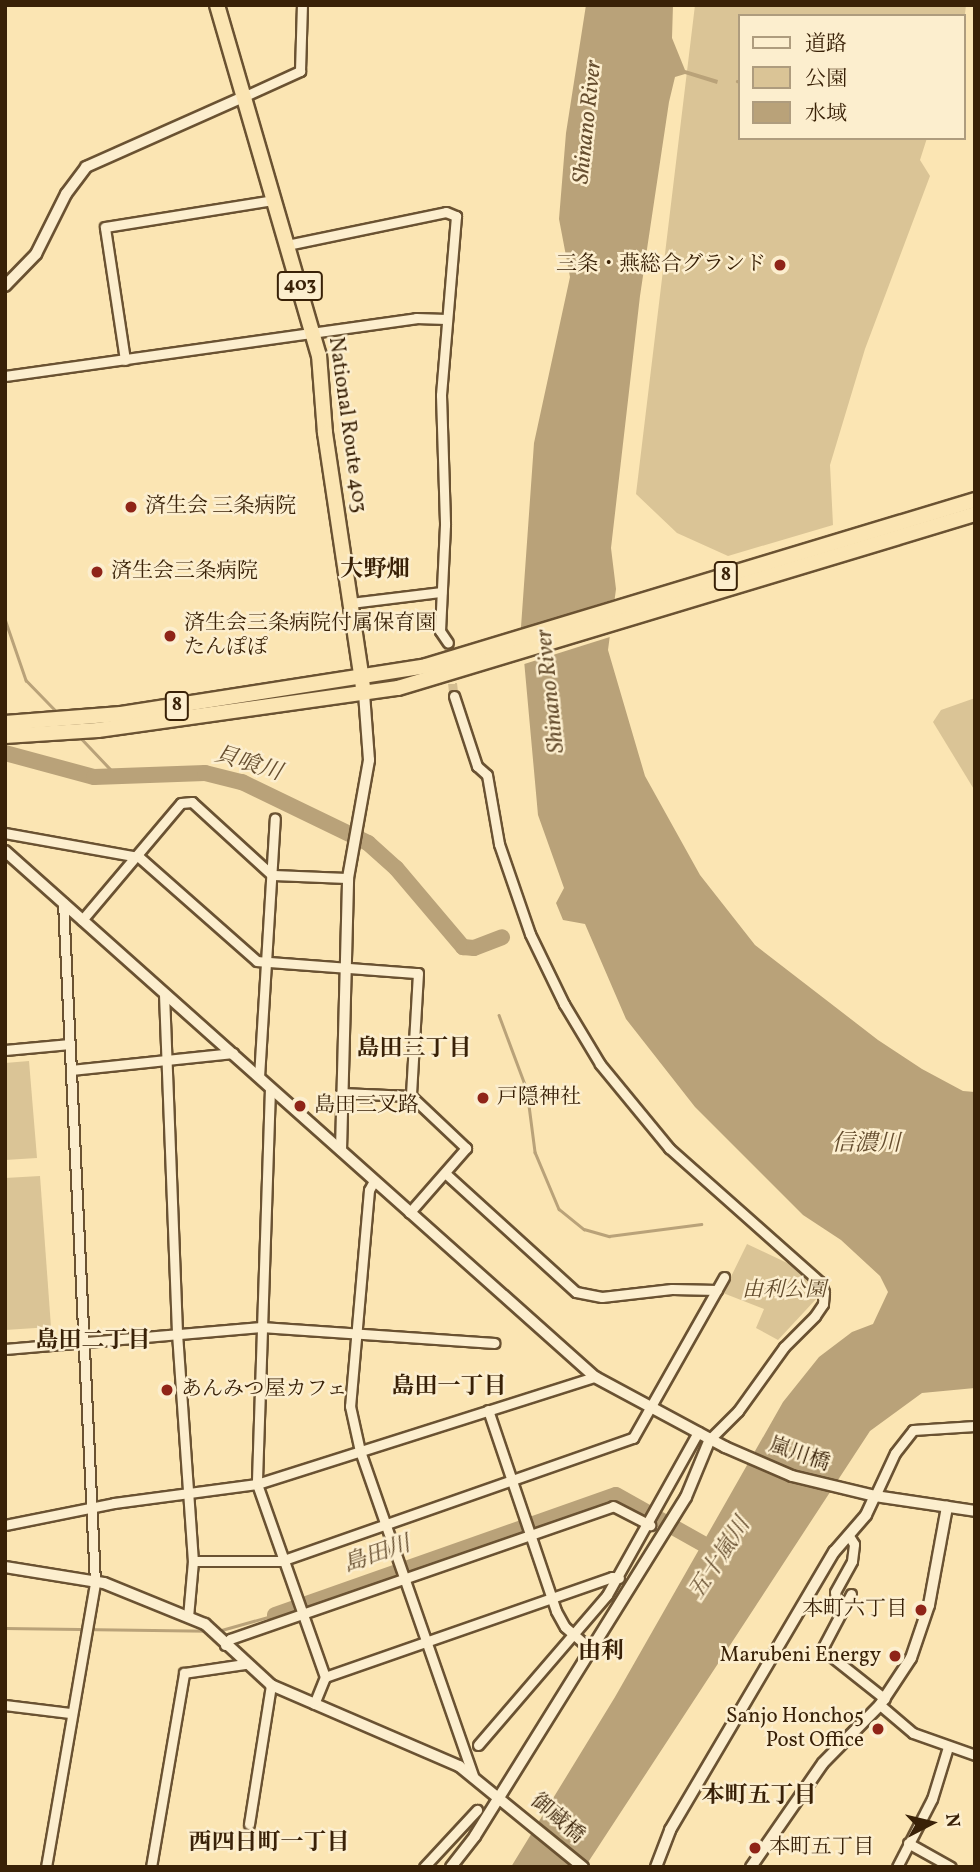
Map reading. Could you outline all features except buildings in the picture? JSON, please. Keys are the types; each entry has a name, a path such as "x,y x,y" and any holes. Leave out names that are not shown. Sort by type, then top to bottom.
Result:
{"highway":[{"name":"National Route 403","path":"217,5 314,334 363,687"},
{"name":"8","path":"479,660 975,500"},
{"name":"8","path":"5,736 38,729 363,687 479,660 975,514"},
{"name":"8","path":"5,723 38,729"}],"street":[{"path":"5,286 36,254 66,194 86,167 300,71 302,5"},
{"path":"125,360 105,227 273,200"},
{"path":"287,245 452,211 441,395 445,525 440,631 447,643"},
{"path":"5,376 416,318 446,319"},
{"path":"351,603 441,592"},
{"path":"341,1150 348,878 369,760 363,687"},
{"path":"451,1867 503,1798 686,1497 710,1439 738,1411 784,1347 815,1316 823,1304 824,1292 820,1282 669,1148 600,1064 564,1004 530,934 499,844 487,775 477,766 454,696"},
{"path":"82,920 139,857 181,803 192,802 272,875 348,878"},
{"path":"258,1077 275,818"},
{"path":"5,833 139,857 257,961 267,964 345,966 418,973 411,1096"},
{"name":"嵐川橋","path":"5,851 595,1377 725,1447 792,1476 875,1496 975,1511"},
{"path":"46,1867 70,1713 95,1583 63,903"},
{"path":"164,994 177,1333 193,1561 188,1617"},
{"path":"5,1050 69,1044"},
{"path":"71,1070 233,1053"},
{"path":"270,1088 257,1484 281,1561 325,1677 314,1704"},
{"path":"341,1093 411,1096 466,1148 409,1213"},
{"path":"445,1173 576,1293 602,1297 672,1289 717,1290"},
{"path":"374,1181 369,1190 354,1331 350,1406 360,1451 474,1778"},
{"path":"193,1561 281,1561 386,1528 513,1479 633,1438 724,1277"},
{"path":"5,1349 261,1327 354,1331 494,1343"},
{"path":"5,1525 187,1492 257,1484 595,1377"},
{"path":"488,1410 551,1599 572,1636 591,1650"},
{"path":"656,1867 670,1830 834,1552 875,1496 895,1453 913,1430 975,1426"},
{"path":"478,1745 619,1578 698,1432"},
{"path":"225,1645 230,1639 302,1613 613,1506 650,1525"},
{"path":"751,1867 823,1763 883,1702 922,1632 947,1507"},
{"path":"845,1606 837,1604 835,1592 853,1553 849,1535"},
{"name":"御蔵橋","path":"5,1567 95,1583 205,1624 245,1664 271,1685 458,1766 503,1798 583,1867"},
{"path":"325,1677 612,1577 619,1578"},
{"path":"851,1594 822,1649 883,1702 913,1733 975,1755"},
{"path":"152,1867 184,1673 245,1664"},
{"path":"249,1824 271,1685"},
{"path":"5,1705 70,1713"},
{"path":"897,1867 932,1799 948,1746"},
{"path":"424,1867 477,1810"},
{"path":"908,1843 951,1867"}],"green space":[{"name":"三条・燕総合グランド","path":"695,5 966,5 965,14 738,14 738,140 926,140 920,160 930,176 865,349 830,465 833,525 728,556 677,533 636,494"},
{"path":"975,698 975,791 933,722 941,710"},
{"path":"29,1061 37,1158 5,1160 5,1063"},
{"path":"40,1176 51,1327 5,1330 5,1178"},
{"name":"由利公園","path":"747,1244 802,1270 818,1297 778,1340 756,1328 764,1309 723,1293"}],"water":[{"name":"信濃川","path":"586,5 673,5 672,38 685,70 718,80 717,84 685,74 675,77 669,102 640,296 611,548 616,589 608,650 645,776 700,875 755,945 878,1040 922,1069 963,1091 975,1092 975,1388 922,1393 870,1431 585,1867 511,1867 615,1697 783,1402 819,1357 852,1332 873,1324 888,1292 880,1276 841,1240 803,1215 695,1107 626,1019 585,924 563,920 556,903 564,888 538,815 521,627 534,443 570,277 559,219 566,133"}],"pier":[{"path":"618,598 613,636 518,666 517,630"}],"waterway":[{"name":"貝喰川","path":"5,619 26,680 59,714"},
{"name":"貝喰川","path":"80,737 114,773"},
{"name":"貝喰川","path":"5,753 94,777 205,773 242,782 368,843 396,868 463,947 474,948 502,937"},
{"path":"499,1015 527,1090 535,1152 559,1209 584,1229 609,1236 701,1224"},
{"name":"島田川","path":"275,1615 616,1495 721,1554"},
{"name":"島田川","path":"218,1631 275,1615"},
{"name":"島田川","path":"5,1628 208,1631"}],"tunnel":[{"path":"448,643 454,696"}],"place":[{"name":"三条・燕総合グランド","path":"780,265"},
{"name":"済生会 三条病院","path":"131,507"},
{"name":"済生会三条病院","path":"97,572"},
{"name":"済生会三条病院付属保育園 たんぽぽ","path":"170,636"},
{"name":"戸隠神社","path":"483,1098"},
{"name":"島田三叉路","path":"300,1106"},
{"name":"あんみつ屋カフェ","path":"167,1390"},
{"name":"本町六丁目","path":"921,1610"},
{"name":"Marubeni Energy","path":"895,1656"},
{"name":"Sanjo Honcho5 Post Office","path":"878,1729"},
{"name":"本町五丁目","path":"755,1848"}],"district":[{"name":"大野畑","path":"375,570"},
{"name":"島田三丁目","path":"414,1049"},
{"name":"島田二丁目","path":"93,1341"},
{"name":"島田一丁目","path":"449,1387"},
{"name":"由利","path":"601,1652"},
{"name":"本町五丁目","path":"759,1796"},
{"name":"西四日町一丁目","path":"269,1843"}],"water label":[{"name":"Shinano River","path":"588,122"},
{"name":"Shinano River","path":"551,691"},
{"name":"五十嵐川","path":"720,1559"}]}
